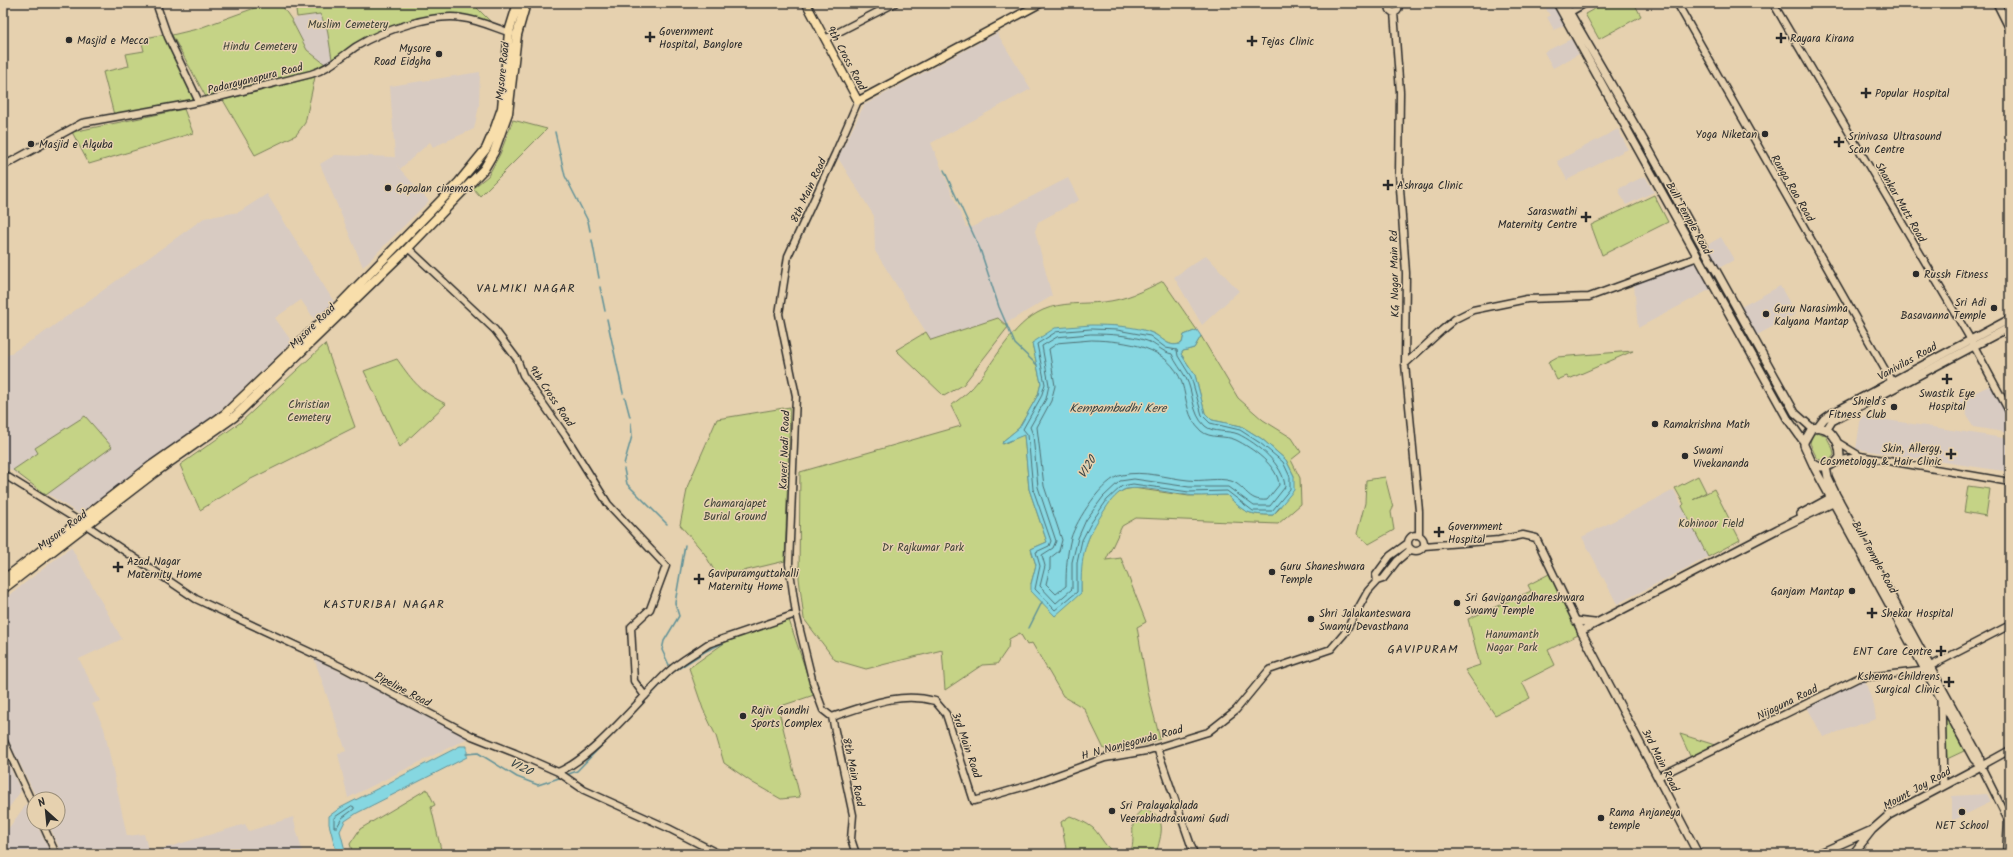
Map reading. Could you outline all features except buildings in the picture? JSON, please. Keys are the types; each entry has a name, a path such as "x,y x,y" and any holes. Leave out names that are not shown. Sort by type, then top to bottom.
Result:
{"highway":[{"name":"Mysore Road","path":"3,580 234,417 408,248 484,169 494,152 508,113 513,34 518,3"},
{"name":"Mysore Road","path":"3,589 152,464 225,414 340,304 459,182 486,148 495,128 502,108 504,61 526,3"}],"main road":[{"name":"9th Cross Road","path":"806,3 858,101"},
{"path":"858,101 1041,3"},
{"name":"Bull Temple Road","path":"1557,3 1567,14 1647,146 1795,413 1815,427"},
{"name":"Bull Temple Road","path":"1564,3 1567,14 1698,257 1787,418 1804,442"},
{"path":"1997,3 2010,29"},
{"name":"Vanivilas Road","path":"1827,429 1832,421 1908,380 2010,318"},
{"name":"Vanivilas Road","path":"1815,427 1831,414 1892,382 1972,342 2010,326"},
{"path":"1815,427 1827,429 1832,433 1837,442 1840,453 1838,461 1826,467 1820,467 1812,462 1804,442 1815,427"},
{"name":"Bull Temple Road","path":"1812,462 1835,499 1928,668 1979,756 1981,766"},
{"name":"Bull Temple Road","path":"1826,467 1835,499"},
{"path":"1581,631 1778,529 1781,525 1835,499"},
{"path":"1576,621 1594,623"},
{"name":"3rd Main Road","path":"1581,631 1698,854"},
{"name":"Bull Temple Road","path":"1928,668 1974,759 1981,766"},
{"path":"1942,698 1943,786"},
{"name":"Mount Joy Road","path":"1853,854 1872,830 1889,814 1981,766"},
{"path":"1818,854 1872,830"}],"street":[{"path":"156,3 168,37 199,102"},
{"path":"825,39 895,3"},
{"path":"1567,14 1586,3"},
{"name":"Ranga Rao Road","path":"1677,3 1892,382"},
{"name":"Shankar Mutt Road","path":"1773,3 1972,342 2010,413"},
{"name":"KG Nagar Main Rd","path":"1399,4 1399,9 1394,12 1400,92 1399,174 1406,273 1405,364 1419,511 1419,535"},
{"name":"Padarayanapura Road","path":"3,166 79,124 199,102 317,73 375,37 434,19 463,18 513,34"},
{"name":"8th Main Road","path":"783,288 788,256 858,101"},
{"name":"9th Cross Road","path":"408,248 495,330 517,359 522,374 561,430 608,504 666,566 650,609 631,627 634,681 645,696"},
{"path":"1405,364 1455,319 1473,310 1527,299 1589,297 1698,257"},
{"name":"Kaveri Nadi Road","path":"783,288 779,314 796,396 789,564 796,614"},
{"path":"1837,442 1860,456 2010,482"},
{"path":"1838,461 1860,456"},
{"name":"Pipeline Road","path":"3,474 83,523 196,599 342,667 472,736 515,752 572,780 584,790 662,825 719,854"},
{"path":"1377,581 1376,576 1390,556 1408,543 1412,537 1419,535 1422,538 1424,546"},
{"path":"1408,543 1411,550 1418,551 1424,546 1499,540 1524,535 1536,538 1581,631"},
{"name":"H N Nanjegowda Road","path":"974,801 1033,784 1105,758 1157,748 1208,732 1236,710 1269,670 1330,649 1344,634 1368,591 1377,581 1383,579 1397,561 1411,550"},
{"path":"560,774 588,753 671,670 708,644 796,614 813,683 823,710 832,717"},
{"name":"Nijaguna Road","path":"1658,777 1858,678 1900,674 1928,668 2010,625"},
{"name":"3rd Main Road","path":"832,717 876,702 908,696 935,700 946,714 974,801"},
{"name":"8th Main Road","path":"832,717 853,815 851,839 856,854"},
{"path":"3,739 27,791"},
{"path":"1157,748 1194,854"},
{"path":"1981,766 2010,750"},
{"name":"Bull Temple Road","path":"1981,766 2008,820 2006,854"},
{"path":"46,831 56,854"}],"shaded area":[{"path":"1543,3 1552,3 1564,25 1554,30 1547,17 1550,16"},
{"path":"320,14 327,28 332,59 325,64 307,50 291,19"},
{"path":"997,33 1031,89 931,143 966,227 972,227 1068,178 1079,200 1038,222 1035,231 1052,296 1005,324 998,318 931,340 875,251 874,216 838,158 864,105"},
{"path":"1571,39 1579,54 1553,68 1544,52"},
{"path":"480,72 479,106 474,129 433,147 430,142 400,169 397,163 399,168 429,201 363,267 320,164 335,155 395,157 390,86"},
{"path":"1618,129 1628,149 1567,180 1557,161"},
{"path":"1645,176 1654,192 1626,205 1618,189"},
{"path":"267,194 334,302 315,320 301,300 275,318 292,342 221,410 79,514 3,465 3,358 42,334 204,218 239,212"},
{"path":"1721,237 1734,260 1719,268 1707,245"},
{"path":"1206,255 1239,291 1202,325 1174,277"},
{"path":"1698,260 1713,288 1638,328 1634,285"},
{"path":"1780,286 1796,314 1757,335 1741,307"},
{"path":"1991,385 2010,419 2010,433 1973,427 1959,400"},
{"path":"1861,416 2010,439 2010,472 1856,449"},
{"path":"1674,490 1708,557 1617,604 1582,537"},
{"path":"71,547 122,639 79,659 100,701 92,704 104,728 127,836 144,834 149,853 245,824 249,831 293,817 303,854 62,854 52,831 66,831 66,791 33,791 3,729 3,600"},
{"path":"314,658 468,738 348,798 338,754 346,751"},
{"path":"1865,681 1874,706 1876,719 1823,737 1806,705 1854,682"},
{"path":"3,752 21,791 3,816"},
{"name":"NET School","path":"1987,794 1991,802 1952,821 1952,796"},
{"path":"26,804 26,831 40,831 51,854 3,854 3,836"}],"green space":[{"name":"Hindu Cemetery","path":"262,3 280,3 291,19 307,50 325,64 319,68 278,80 206,97 172,35 197,29 260,6"},
{"name":"Muslim Cemetery","path":"295,3 476,3 479,6 477,8 491,22 465,15 443,15 426,18 364,38 332,59 327,28 320,14 297,17"},
{"path":"1605,3 1634,3 1641,16 1599,39 1585,14"},
{"path":"165,34 195,99 114,115 103,72 129,66 126,54 144,51 141,39"},
{"name":"Hindu Cemetery","path":"315,77 305,123 296,135 255,155 223,100"},
{"path":"184,109 193,133 89,164 72,132"},
{"path":"513,120 547,129 480,196 473,188 488,176 500,154"},
{"path":"1654,195 1668,222 1602,255 1591,225"},
{"name":"Dr Rajkumar Park","path":"1163,281 1197,330 1184,335 1182,343 1173,345 1147,331 1115,326 1079,329 1032,343 1041,383 1038,395 1019,428 1003,441 1003,444 1024,434 1029,489 1047,542 1031,549 1036,565 1031,584 1081,593 1081,563 1086,544 1102,511 1109,502 1124,490 1133,488 1189,496 1227,495 1238,506 1247,512 1273,515 1279,509 1294,476 1286,460 1262,439 1241,426 1212,420 1205,413 1195,375 1181,354 1183,351 1194,348 1201,336 1238,398 1263,420 1292,438 1301,452 1291,460 1300,478 1301,504 1278,524 1136,518 1122,526 1106,560 1121,558 1146,622 1137,627 1149,696 1160,739 1145,744 1104,749 1084,708 1063,696 1032,643 1027,645 1020,633 1009,639 1008,648 997,664 982,665 945,690 942,650 866,669 835,660 804,619 799,578 800,472 961,426 951,406 972,388 1012,335 1031,317 1050,307 1119,299 1141,292"},
{"path":"998,318 1008,327 963,385 944,396 896,350 926,332 931,340"},
{"name":"Christian Cemetery","path":"325,344 355,427 249,480 200,510 180,465 241,422"},
{"path":"1633,351 1569,379 1567,376 1557,380 1548,362 1557,357"},
{"path":"397,359 418,386 446,404 400,447 364,371"},
{"name":"Chamarajapet Burial Ground","path":"790,407 785,561 718,577 704,553 680,525 688,485 717,419"},
{"path":"85,416 112,447 46,495 13,470 38,453 35,448"},
{"path":"1818,432 1826,436 1833,449 1834,455 1829,461 1822,461 1819,459 1810,443 1812,435"},
{"name":"Kohinoor Field","path":"1698,476 1706,492 1693,500 1714,489 1740,540 1708,557 1682,506 1684,504 1675,488"},
{"path":"1385,477 1393,508 1391,512 1394,530 1369,544 1357,534 1365,503 1366,480"},
{"path":"1968,486 1990,489 1986,516 1964,512"},
{"name":"Hanumanth Nagar Park","path":"1551,573 1580,634 1548,650 1555,665 1522,682 1530,698 1495,715 1465,670 1480,665 1468,619 1531,591 1528,585"},
{"name":"Rajiv Gandhi Sports Complex","path":"789,620 814,695 778,707 800,797 781,799 753,783 724,763 716,736 703,709 689,668 730,639"},
{"path":"1943,710 1964,751 1947,759"},
{"path":"1680,734 1715,745 1691,758"},
{"path":"427,789 435,805 431,807 442,854 353,854 350,844 360,829"},
{"path":"1144,809 1152,812 1160,821 1161,833 1156,854 1129,854 1133,843 1133,824 1138,814"},
{"path":"1070,816 1088,824 1096,831 1110,849 1118,854 1067,854 1061,822"}],"water":[{"name":"Kempambudhi Kere","path":"1091,325 1131,327 1152,333 1173,345 1182,343 1184,335 1197,330 1201,336 1194,348 1183,351 1181,354 1195,375 1205,413 1212,420 1241,426 1262,439 1286,460 1294,476 1294,490 1273,515 1247,512 1238,506 1227,495 1192,496 1141,488 1123,490 1108,505 1088,539 1083,557 1081,593 1055,616 1031,591 1031,584 1036,565 1031,549 1047,542 1029,489 1024,435 1002,444 1003,441 1019,428 1038,395 1041,383 1032,343 1055,328"},
{"path":"460,746 467,746 467,757 357,813 345,821 340,831 346,854 337,854 329,824 329,816 340,808"}],"waterway":[{"path":"555,132 565,176 588,221 590,231"},
{"path":"944,170 980,249 999,307 1015,344 1037,365"},
{"path":"592,240 599,278"},
{"path":"600,287 605,311"},
{"path":"607,319 623,393"},
{"path":"625,398 630,417"},
{"path":"624,464 632,436 631,423"},
{"path":"624,469 627,484 667,524"},
{"path":"670,667 662,650 664,641 679,616 675,603 685,545"},
{"name":"V120","path":"1029,628 1042,602"},
{"name":"V120","path":"566,775 577,771 673,672 706,651 723,643"},
{"name":"V120","path":"466,754 478,753 517,777 538,785 562,777"}],"place":[{"name":"Government Hospital, Banglore","path":"650,37"},
{"name":"Rayara Kirana","path":"1781,38"},
{"name":"Masjid e Mecca","path":"69,40"},
{"name":"Tejas Clinic","path":"1252,41"},
{"name":"Mysore Road Eidgha","path":"439,54"},
{"name":"Popular Hospital","path":"1866,93"},
{"name":"Yoga Niketan","path":"1765,134"},
{"name":"Srinivasa Ultrasound Scan Centre","path":"1839,142"},
{"name":"Masjid e Alquba","path":"31,144"},
{"name":"Ashraya Clinic","path":"1388,185"},
{"name":"Gopalan cinemas","path":"388,188"},
{"name":"Saraswathi Maternity Centre","path":"1586,217"},
{"name":"Russh Fitness","path":"1916,274"},
{"name":"Sri Adi Basavanna Temple","path":"1994,308"},
{"name":"Guru Narasimha Kalyana Mantap","path":"1766,314"},
{"name":"Swastik Eye Hospital","path":"1947,379"},
{"name":"Shield's Fitness Club","path":"1894,407"},
{"name":"Ramakrishna Math","path":"1655,424"},
{"name":"Skin, Allergy, Cosmetology & Hair Clinic","path":"1951,454"},
{"name":"Swami Vivekananda","path":"1685,456"},
{"name":"Government Hospital","path":"1439,532"},
{"name":"Azad Nagar Maternity Home","path":"118,567"},
{"name":"Guru Shaneshwara Temple","path":"1272,572"},
{"name":"Gavipuramguttahalli Maternity Home","path":"699,579"},
{"name":"Ganjam Mantap","path":"1852,591"},
{"name":"Sri Gavigangadhareshwara Swamy Temple","path":"1457,603"},
{"name":"Shekar Hospital","path":"1872,613"},
{"name":"Shri Jalakanteswara Swamy Devasthana","path":"1311,619"},
{"name":"ENT Care Centre","path":"1941,651"},
{"name":"Kshema Childrens Surgical Clinic","path":"1949,682"},
{"name":"Rajiv Gandhi Sports Complex","path":"743,716"},
{"name":"Sri Pralayakalada Veerabhadraswami Gudi","path":"1112,811"},
{"name":"NET School","path":"1962,812"},
{"name":"Rama Anjaneya temple","path":"1601,818"}],"district":[{"name":"VALMIKI NAGAR","path":"526,288"},
{"name":"KASTURIBAI NAGAR","path":"384,604"},
{"name":"GAVIPURAM","path":"1423,649"}]}
